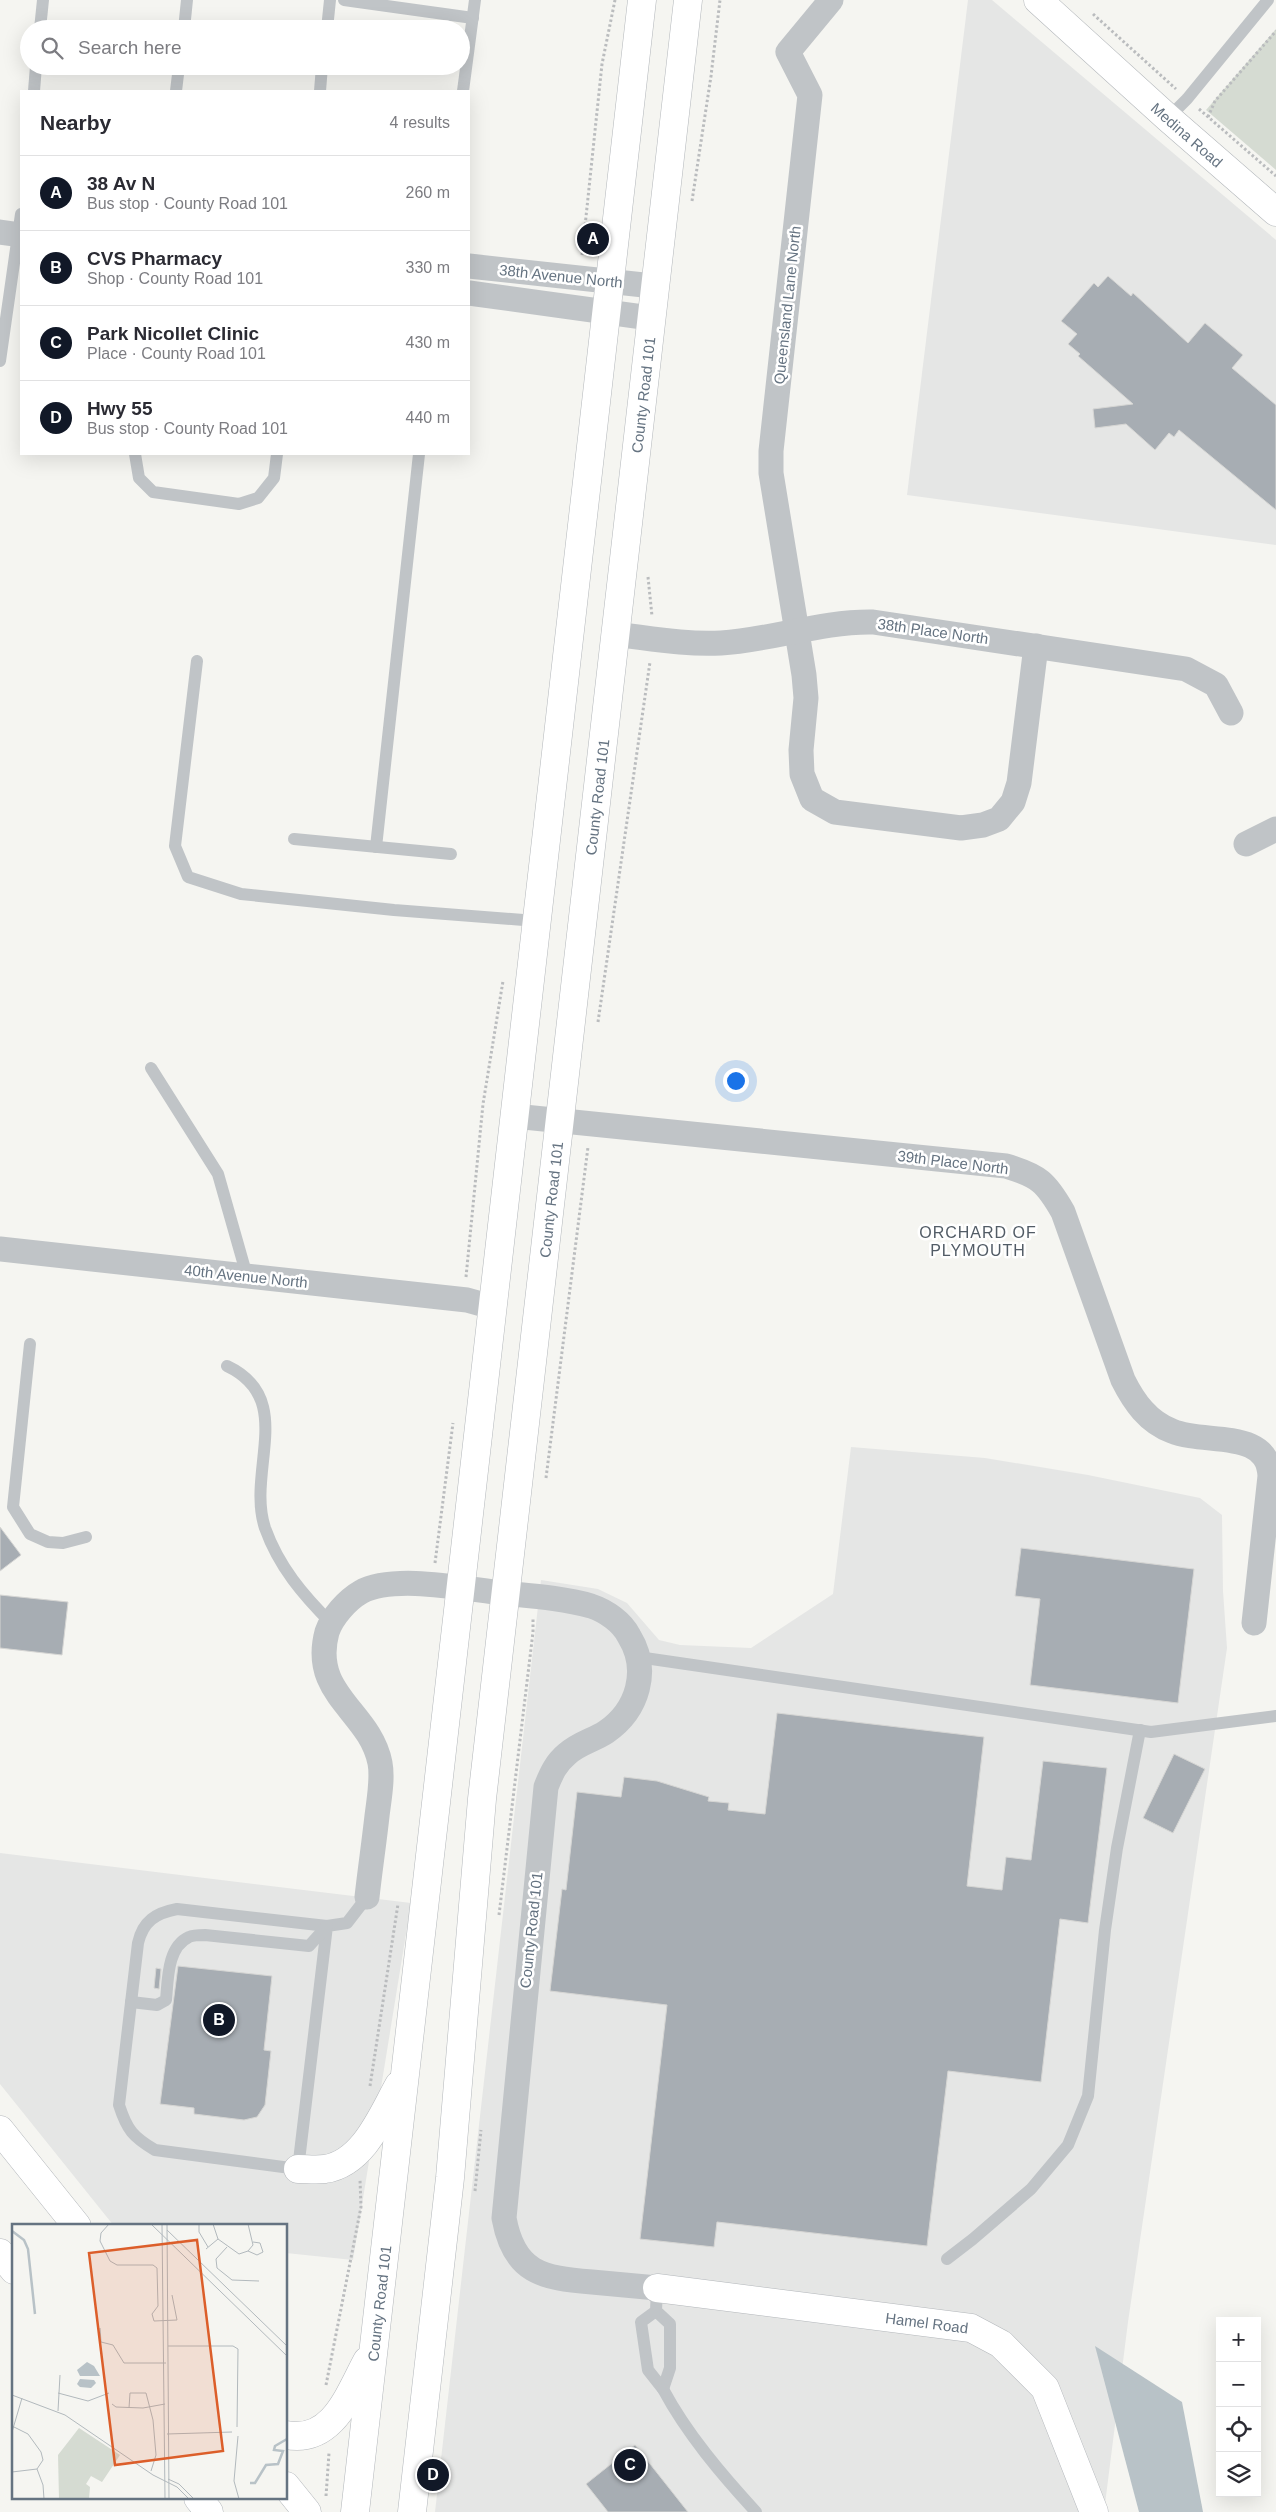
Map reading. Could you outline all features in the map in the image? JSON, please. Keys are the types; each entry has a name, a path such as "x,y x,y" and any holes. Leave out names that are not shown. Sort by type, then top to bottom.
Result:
{"main road":[{"name":"County Road 101","path":"355,2512 642,0"},
{"name":"County Road 101","path":"412,2512 450,2178 482,1799 653,286 688,0"},
{"name":"Medina Road","path":"1023,0 1101,56"},
{"name":"Medina Road","path":"1038,0 1168,118 1276,212"},
{"path":"298,2169 326,2169 353,2157 371,2133 405,2075"},
{"path":"0,2130 75,2224"},
{"path":"0,2253 12,2268"},
{"name":"Hamel Road","path":"656,2299 971,2328 1001,2344 1045,2388 1094,2512"},
{"path":"288,2435 310,2435 325,2428 340,2412 374,2346"},
{"path":"288,2488 307,2512"},
{"path":"200,2500 209,2512"}],"street":[{"name":"Queensland Lane North","path":"831,0 788,52 810,95 771,451 771,473 797,630 806,698 801,750 802,774 812,799 834,812 961,828 983,825 999,819 1013,802 1019,783 1036,646"},
{"name":"38th Avenue North","path":"470,266 653,286"},
{"name":"38th Avenue North","path":"470,293 650,318"},
{"name":"38th Place North","path":"614,634 682,642 721,643 852,621 873,622 1186,669 1216,685 1231,713"},
{"path":"1246,844 1276,828"},
{"name":"39th Place North","path":"514,1116 1006,1166 1031,1173 1050,1189 1063,1212 1123,1380 1134,1402 1151,1419 1171,1431 1196,1438 1245,1443 1256,1447 1265,1455 1269,1465 1270,1476 1254,1623"},
{"name":"40th Avenue North","path":"0,1249 466,1300 492,1306"},
{"name":"County Road 101","path":"367,1897 380,1791 380,1763 372,1739 332,1687 324,1666 328,1631 344,1605 362,1591 391,1584 434,1584 532,1596 592,1607 615,1618 629,1635 638,1656 640,1670 639,1687 633,1704 621,1720 604,1733 583,1742 566,1754 552,1769 546,1787 504,2218 508,2237 516,2254 530,2267 551,2279 656,2299"}],"lane":[{"path":"41,20 43,0"},
{"path":"185,20 187,0"},
{"path":"328,20 330,0"},
{"path":"344,0 473,18"},
{"path":"470,40 475,0"},
{"path":"1168,118 1187,99 1268,0"},
{"path":"34,90 35,75"},
{"path":"176,90 178,75"},
{"path":"320,90 321,75"},
{"path":"463,90 465,75"},
{"path":"0,361 15,229"},
{"path":"135,455 140,478 153,492 239,504 258,498 274,478 277,455"},
{"path":"376,847 419,455"},
{"path":"197,661 176,846 188,877 241,894 394,910 536,921"},
{"path":"294,839 451,854"},
{"path":"151,1068 218,1174 247,1276"},
{"path":"30,1344 13,1507 30,1534 48,1542 63,1544 86,1536"},
{"path":"227,1366 240,1372 250,1382 260,1394 266,1412 259,1495 265,1527 280,1562 290,1577 300,1591 332,1624"},
{"path":"638,1656 1151,1732 1276,1716"},
{"path":"947,2259 974,2239 1031,2189 1068,2146 1088,2096 1105,1930 1117,1848 1140,1730"},
{"path":"327,1926 298,2169 155,2150 136,2139 124,2124 119,2106 141,1930 149,1920 162,1912 177,1909 327,1926 347,1923 367,1897"},
{"path":"131,2002 157,2005 166,2000 170,1963 179,1946 189,1937 205,1935 308,1946 327,1926"},
{"path":"663,2390 670,2368 670,2324 656,2299 641,2322 648,2370 727,2480 756,2512"}],"path":[{"path":"581,264 602,64 615,0"},
{"path":"691,206 712,76 720,0"},
{"path":"1092,13 1167,80"},
{"path":"1276,31 1215,101 1208,117 1276,176"},
{"path":"649,567 653,621"},
{"path":"368,2093 398,1902"},
{"path":"324,2394 361,2207 360,2172 353,2157"},
{"path":"326,2490 330,2452"}],"shaded area":[{"path":"968,0 992,0 1276,240 1276,545 907,495"},
{"path":"1276,29 1276,170 1206,110"},
{"path":"851,1447 985,1458 1088,1475 1200,1498 1222,1515 1223,1591 1227,1648 1128,2322 1104,2512 435,2512 541,1580 598,1589 627,1603 659,1640 680,1645 751,1648 833,1594"},
{"path":"0,1853 411,1903 353,2260 288,2253 288,2224 112,2224 0,2084"},
{"path":"1095,2346 1182,2402 1203,2512 1139,2512"}],"building":[{"path":"1108,276 1131,296 1133,293 1188,343 1205,323 1243,355 1232,368 1276,405 1276,510 1179,430 1174,437 1169,433 1155,450 1126,424 1095,428 1093,409 1133,404 1078,356 1080,354 1068,344 1077,334 1061,321 1094,283 1098,287"},
{"path":"0,1527 21,1555 0,1571"},
{"path":"1021,1548 1194,1569 1178,1703 1030,1685 1040,1599 1015,1596"},
{"path":"0,1595 68,1602 62,1655 0,1648"},
{"path":"777,1713 984,1737 967,1886 1002,1890 1006,1857 1031,1860 1043,1761 1107,1768 1088,1923 1060,1919 1041,2082 948,2071 927,2246 717,2222 714,2247 640,2239 667,2005 550,1991 562,1889 566,1890 577,1792 621,1797 624,1777 657,1781 709,1797 708,1801 729,1803 728,1810 765,1814"},
{"path":"1174,1754 1205,1769 1173,1833 1143,1818"},
{"path":"178,1966 272,1976 264,2050 271,2051 265,2105 257,2117 244,2120 194,2114 194,2108 160,2104"},
{"path":"156,1968 161,1969 159,1989 154,1988"},
{"path":"635,2445 688,2512 608,2512 586,2484"}],"place":[{"name":"38 Av N","path":"593,239"},
{"name":"CVS Pharmacy","path":"219,2020"},
{"name":"Park Nicollet Clinic","path":"630,2465"},
{"name":"Hwy 55","path":"433,2475"}],"district":[{"name":"ORCHARD OF PLYMOUTH","path":"978,1241"}]}
